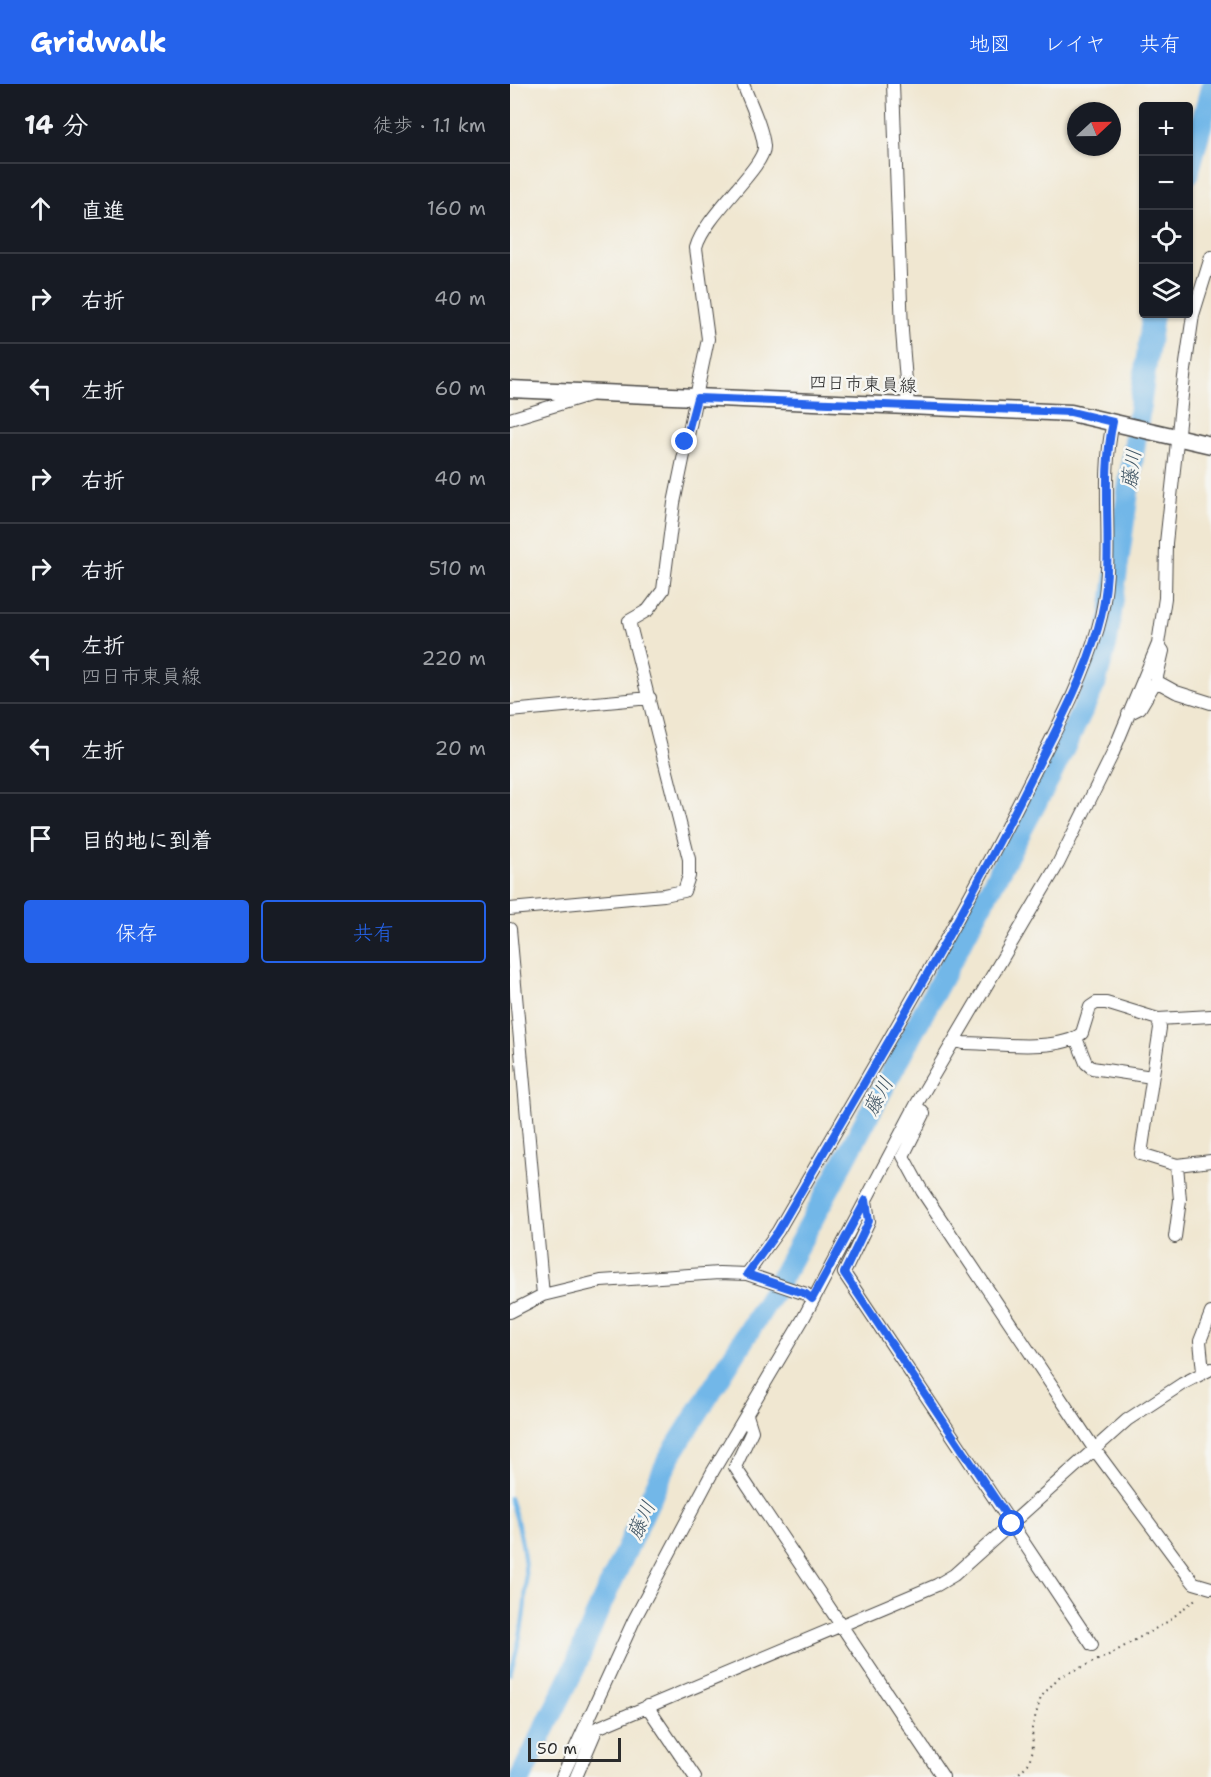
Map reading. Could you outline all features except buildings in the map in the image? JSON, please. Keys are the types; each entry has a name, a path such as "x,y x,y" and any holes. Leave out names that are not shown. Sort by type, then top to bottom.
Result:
{"main road":[{"name":"四日市東員線","path":"510,389 1071,412 1211,445"}],"street":[{"path":"510,909 664,895 684,891 690,876 689,859 629,621 648,610 663,590 674,502 708,339 696,248 699,234 760,161 764,147 743,84"},
{"path":"893,84 902,331 908,406"},
{"path":"562,1777 634,1620 712,1471 747,1415 809,1297 866,1200 916,1105 1058,864 1112,755 1158,644 1165,598 1166,543 1193,315 1211,258"},
{"path":"510,418 566,404 595,393"},
{"path":"751,1276 976,889 1081,677 1099,626 1106,578 1107,450 1119,423"},
{"path":"1128,714 1140,708 1156,681 1163,651 1158,644"},
{"path":"1156,681 1176,692 1211,703"},
{"path":"510,711 650,698"},
{"path":"510,929 543,1295"},
{"path":"955,1040 963,1043 1043,1045 1076,1038 1082,1033 1090,1007 1096,1003 1106,1003 1158,1019 1211,1016"},
{"path":"1158,1019 1160,1028 1141,1154 1177,1165 1211,1161"},
{"path":"1076,1038 1086,1063 1092,1068 1152,1077"},
{"path":"916,1105 924,1114 903,1156 929,1200 1095,1450 1187,1575 1194,1583 1208,1588"},
{"path":"1175,1237 1180,1200 1177,1165"},
{"path":"866,1200 869,1221 844,1273 1092,1645"},
{"path":"510,1311 543,1295 601,1281 751,1276 809,1297"},
{"path":"576,1777 597,1728 842,1626 954,1575 1127,1420 1207,1370 1200,1341 1211,1313"},
{"path":"747,1415 752,1431 735,1467 943,1777"},
{"path":"647,1706 695,1777"}],"path":[{"path":"1015,1777 1028,1764 1033,1750 1032,1728 1041,1696 1059,1677 1107,1656 1167,1622 1208,1588"}],"waterway":[{"name":"藤川","path":"1193,156 1211,88"},
{"name":"藤川","path":"521,1777 575,1667 598,1611 669,1458 774,1291 1052,773 1095,684 1107,641 1152,318"},
{"path":"510,1498 522,1543 526,1586 522,1629 510,1674"}],"route":[{"path":"685,442 697,398 1071,412 1113,422 1107,450 1106,578 1099,626 1081,677 976,889 778,1231 747,1274 806,1294 812,1299 866,1200 869,1221 844,1273 1012,1524"}]}
